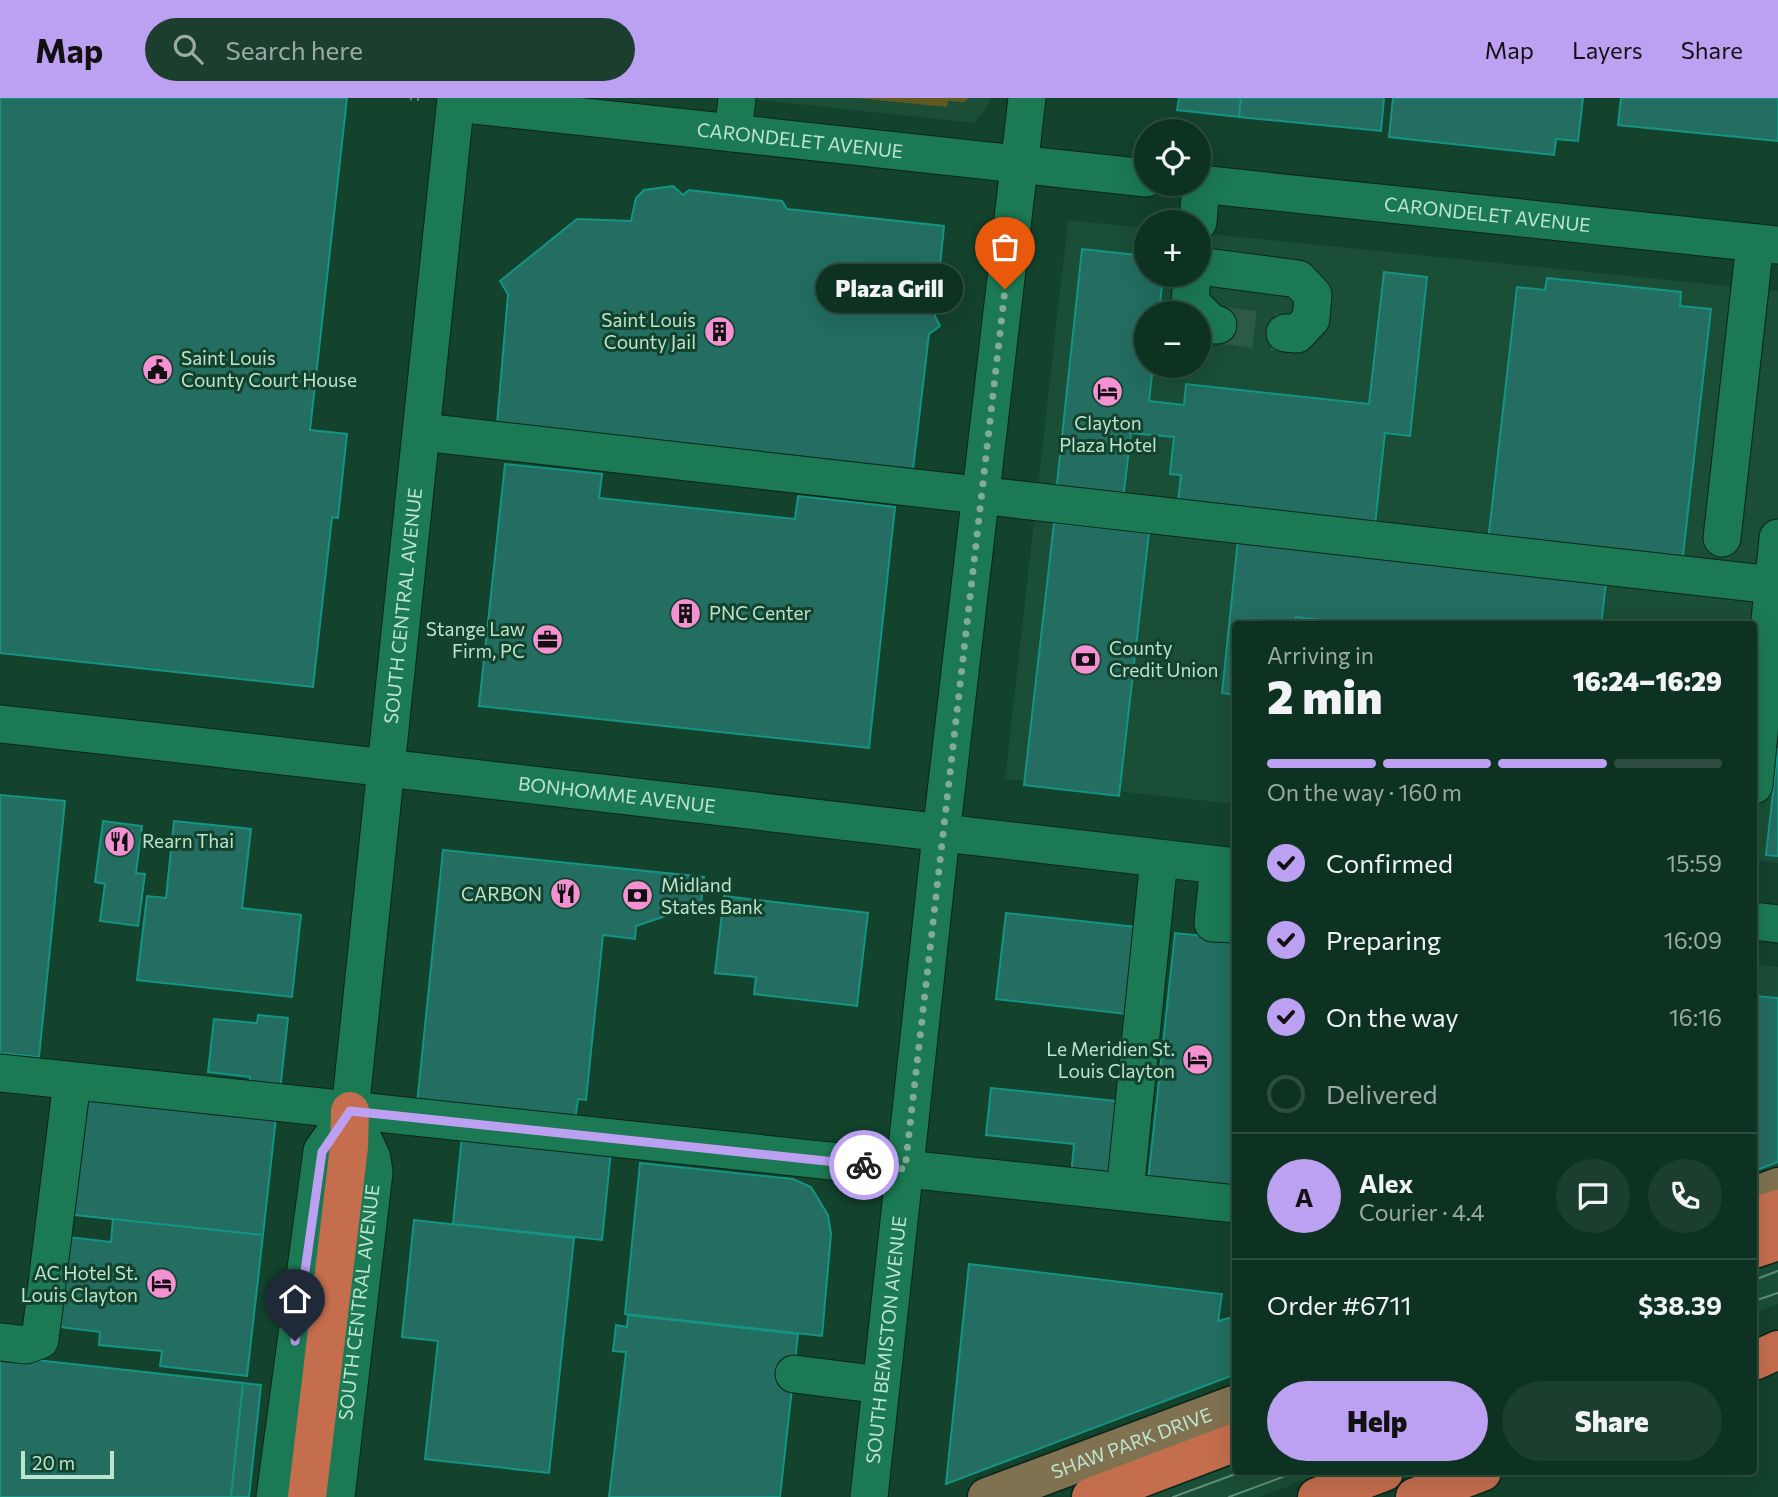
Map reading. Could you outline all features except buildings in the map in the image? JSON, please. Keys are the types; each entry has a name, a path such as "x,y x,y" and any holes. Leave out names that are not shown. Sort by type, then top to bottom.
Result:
{"highway":[{"path":"307,1497 350,1111"},
{"path":"1757,1216 1778,1209"},
{"path":"1757,1248 1778,1241"},
{"path":"1757,1333 1778,1325"},
{"path":"1757,1360 1778,1350"},
{"path":"1091,1497 1232,1444"},
{"path":"1317,1497 1376,1475"},
{"path":"1415,1497 1474,1475"}],"main road":[{"path":"1757,1195 1778,1187"},
{"name":"SHAW PARK DRIVE","path":"987,1497 1232,1405"}],"street":[{"name":"SOUTH BEMISTON AVENUE","path":"869,1497 941,835 1027,98"},
{"name":"CARONDELET AVENUE","path":"456,100 735,116 1020,164 1134,177"},
{"name":"SOUTH CENTRAL AVENUE","path":"275,1497 322,1152 350,1111 456,100"},
{"name":"CARONDELET AVENUE","path":"1211,185 1767,244"},
{"path":"1722,538 1767,244"},
{"path":"1211,268 1298,279 1313,295 1311,318 1297,334 1285,333"},
{"path":"1191,287 1190,302 1213,325 1217,325"},
{"path":"422,432 1773,584"},
{"path":"1757,753 1778,538"},
{"name":"BONHOMME AVENUE","path":"0,724 387,765 941,835 1227,866"},
{"path":"1125,1192 1159,859"},
{"path":"1153,916 1224,924 1227,866"},
{"path":"1757,921 1778,924"},
{"path":"0,1073 1232,1203"},
{"path":"0,1342 26,1345 40,1339 72,1081"},
{"name":"SOUTH CENTRAL AVENUE","path":"336,1497 374,1172 372,1158 350,1111"},
{"path":"794,1374 881,1385"}],"shaded area":[{"path":"740,98 990,98 989,104 974,123"},
{"path":"857,98 969,98 964,102 948,101 947,107"},
{"path":"1068,220 1134,227 1134,287 1211,287 1211,234 1778,291 1778,863 1757,860 1757,621 1232,621 1232,804 1005,779"},
{"path":"1757,964 1778,967 1778,1173 1757,1182"},
{"path":"1778,1261 1778,1304 1757,1312 1757,1269"},
{"path":"1232,1463 1232,1475 1319,1475 1259,1497 1143,1497"}],"tunnel":[{"path":"1218,325 1285,333"}],"tram line":[{"path":"1757,1279 1778,1271"},
{"path":"1757,1300 1778,1293"},
{"path":"1173,1497 1233,1475"},
{"path":"1229,1497 1288,1475"}],"way so far":[{"path":"864,1165 905,1169 1005,289"}],"place":[{"name":"Plaza Grill","path":"1005,289"},
{"name":"Saint Louis County Jail","path":"719,331"},
{"name":"Saint Louis County Court House","path":"158,369"},
{"name":"Clayton Plaza Hotel","path":"1108,392"},
{"name":"PNC Center","path":"686,613"},
{"name":"Stange Law Firm, PC","path":"548,640"},
{"name":"County Credit Union","path":"1086,659"},
{"name":"Rearn Thai","path":"119,841"},
{"name":"CARBON","path":"565,894"},
{"name":"Midland States Bank","path":"638,896"},
{"name":"Le Meridien St. Louis Clayton","path":"1198,1060"},
{"name":"AC Hotel St. Louis Clayton","path":"161,1284"}],"route":[{"path":"295,1341 322,1152 350,1111 864,1165"}]}
